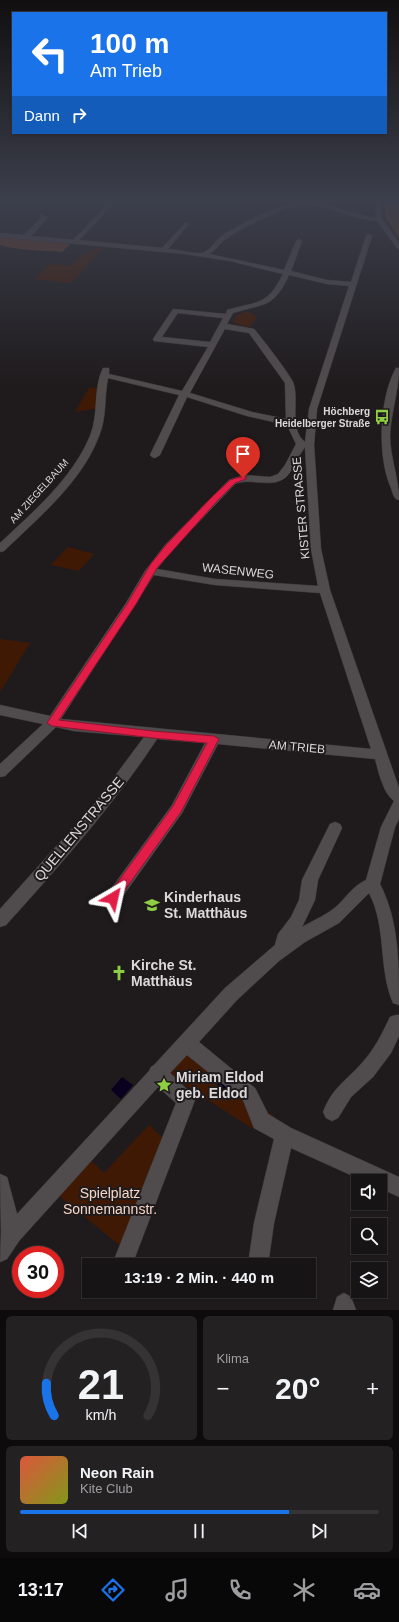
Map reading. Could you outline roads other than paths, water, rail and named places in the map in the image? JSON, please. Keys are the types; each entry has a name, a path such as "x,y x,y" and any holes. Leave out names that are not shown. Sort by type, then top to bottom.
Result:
{"street":[{"path":"240,263 327,282 353,284"},
{"path":"155,455 184,394 189,389 230,312 265,303 273,298 290,263"},
{"name":"KISTER STRASSE","path":"360,263 313,409 305,445 316,548 324,590 380,755 395,794 399,797"},
{"path":"213,345 157,339 176,311 228,316"},
{"path":"0,772 52,723 131,604 150,571 169,547 232,482 243,478 270,480 282,476 305,445 297,439 291,423 289,383 251,330 223,326"},
{"path":"399,370 386,424 386,450 390,473 399,497"},
{"name":"AM ZIEGELBAUM","path":"0,549 52,496 83,458 91,444 100,418 102,388 105,372 250,414 291,423"},
{"name":"WASENWEG","path":"150,571 212,583 255,587 324,590"},
{"name":"AM TRIEB","path":"0,710 23,713 52,723 153,735 214,739 380,755"},
{"name":"QUELLENSTRASSE","path":"0,920 97,810 137,760 153,735"},
{"path":"113,898 177,809 214,739"},
{"path":"399,805 388,827 372,884 384,907 389,955 399,997"},
{"path":"282,949 284,939 297,922 302,912 307,900 310,880 335,828"},
{"path":"0,1252 12,1234 157,1073 231,994 282,949 343,910 362,889 372,884"},
{"path":"302,912 316,927"},
{"path":"332,1112 345,1091 367,1071 385,1047 396,1023 399,1023"},
{"path":"186,1043 248,1094 261,1121 284,1135 399,1187"},
{"path":"125,1258 186,1100 157,1073"},
{"path":"259,1258 264,1223 284,1135"},
{"path":"0,1184 12,1234"}],"waterway":[{"path":"220,1084 235,1093"}],"place":[{"name":"Höchberg Heidelberger Straße","path":"382,417"},
{"name":"Kinderhaus St. Matthäus","path":"152,905"},
{"name":"Kirche St. Matthäus","path":"119,973"},
{"name":"Miriam Eldod geb. Eldod","path":"164,1085"}],"park label":[{"name":"Spielplatz Sonnemannstr.","path":"110,1202"}]}
